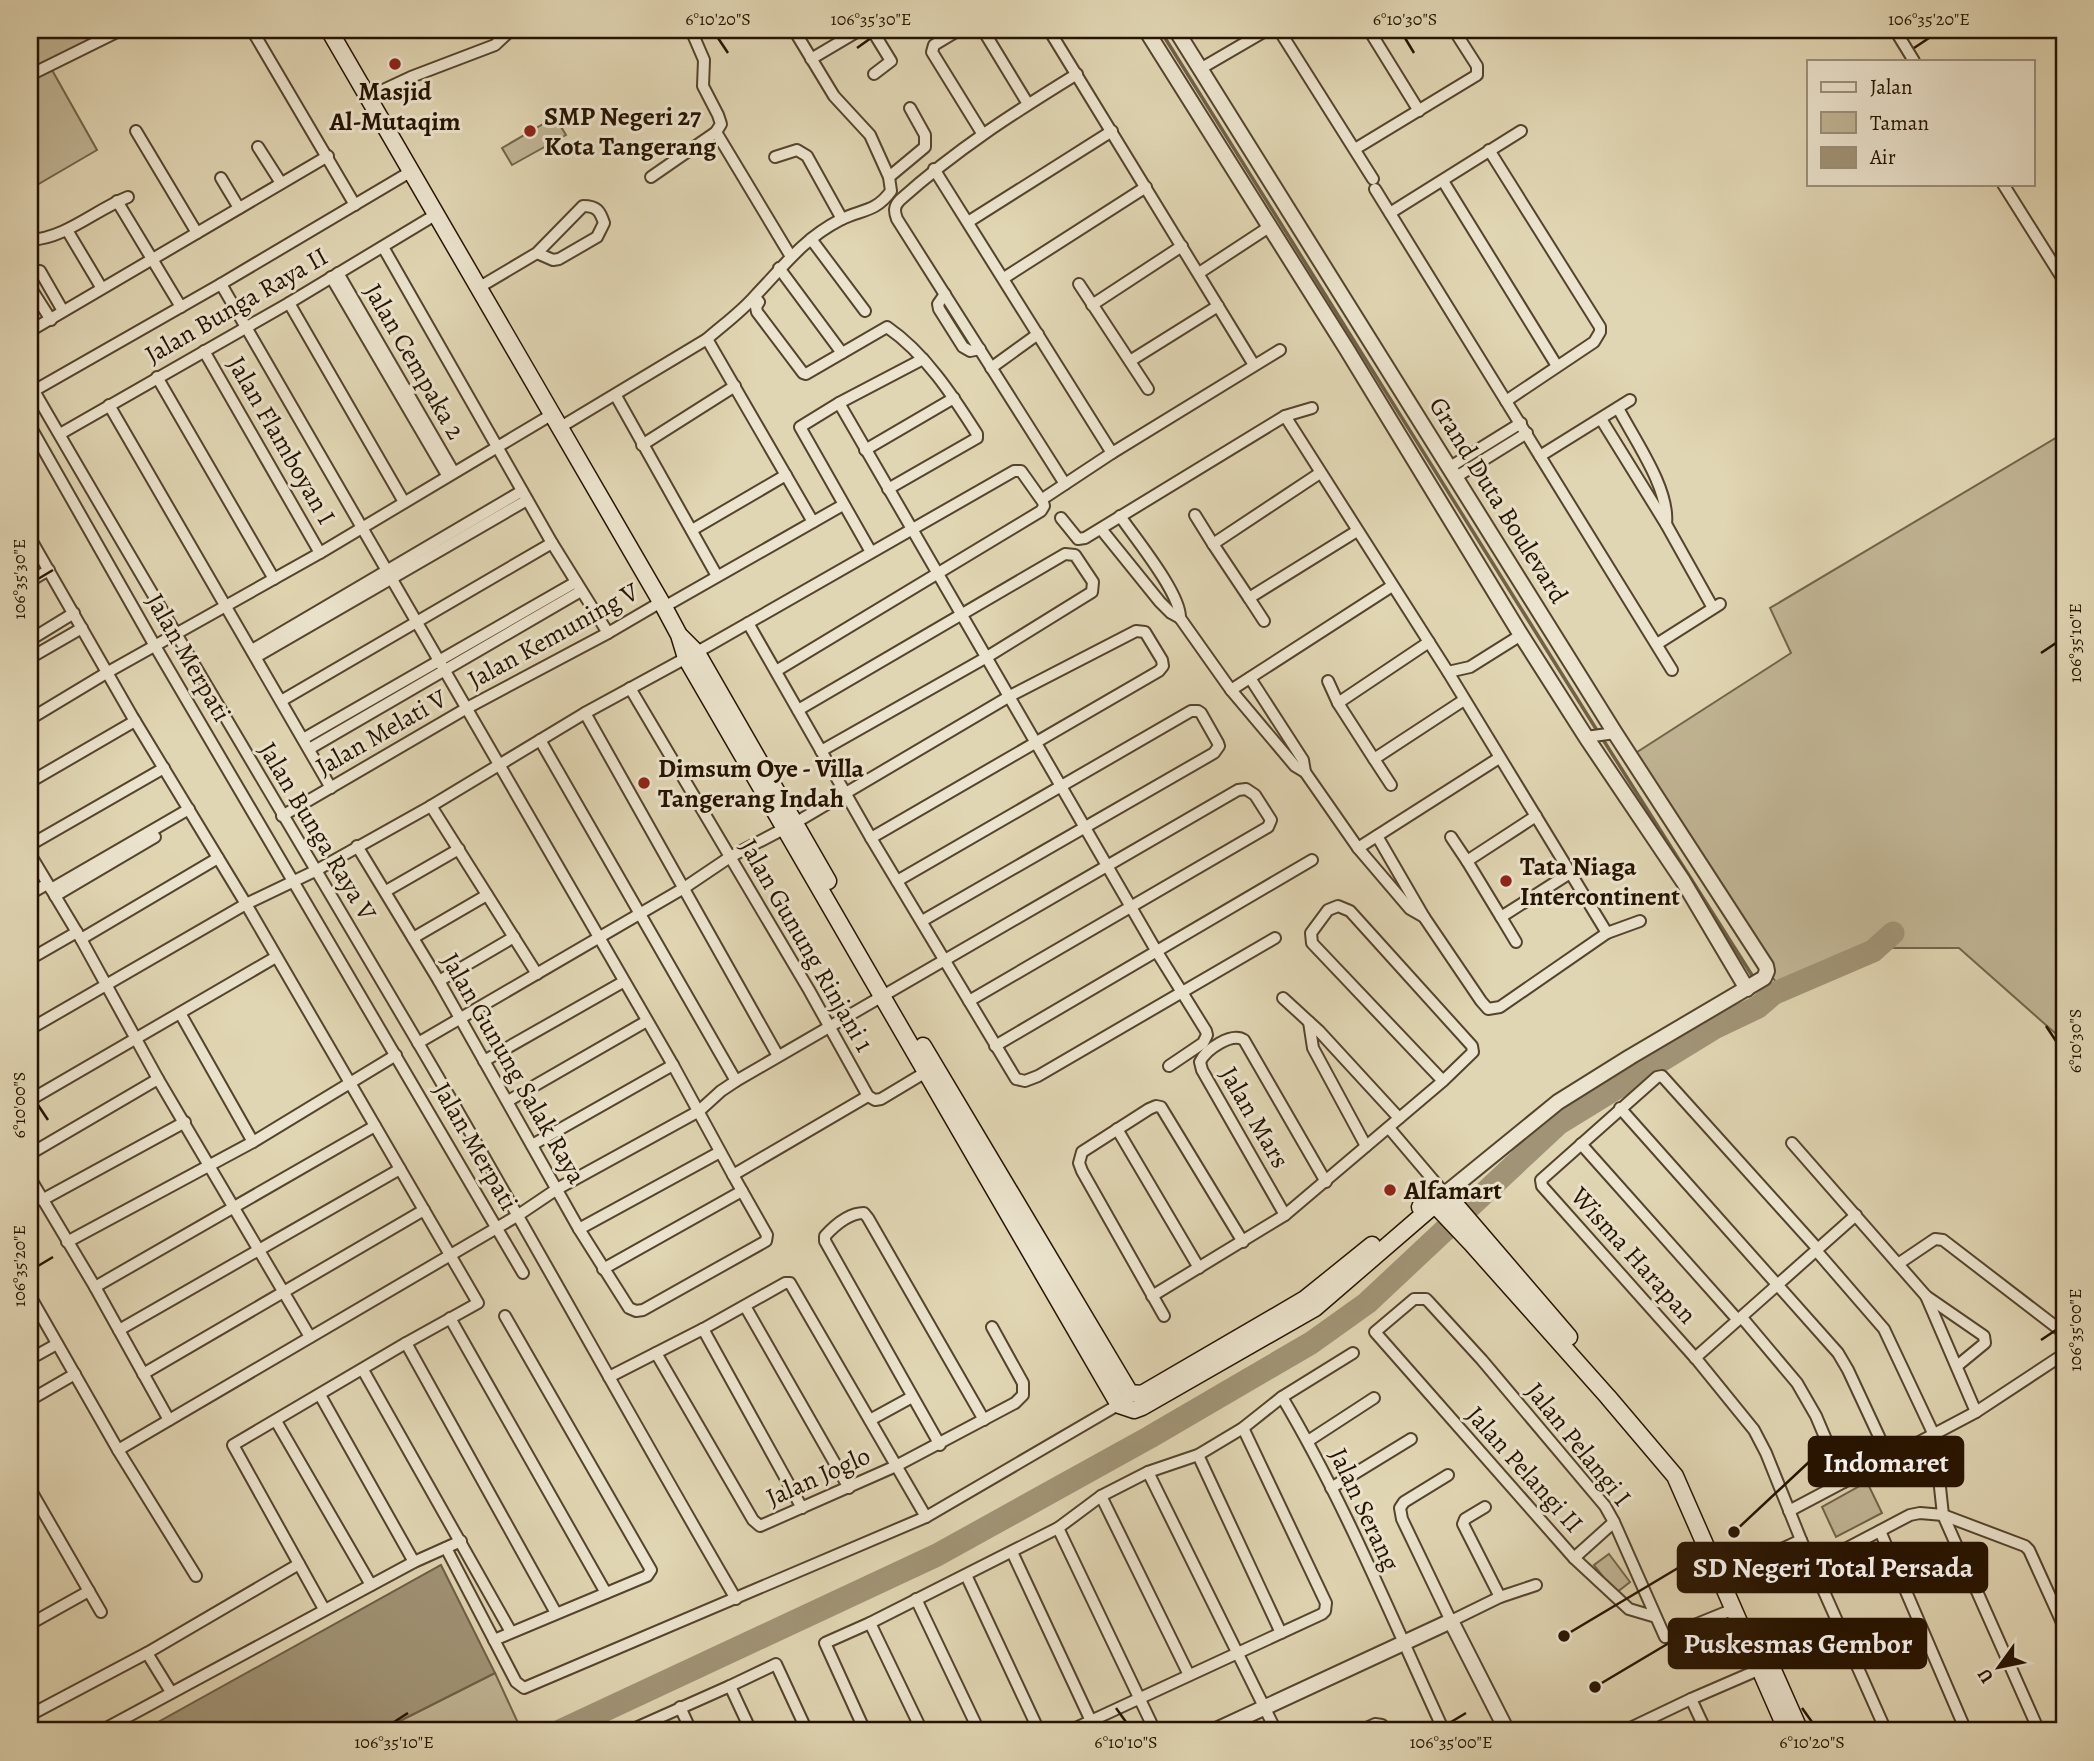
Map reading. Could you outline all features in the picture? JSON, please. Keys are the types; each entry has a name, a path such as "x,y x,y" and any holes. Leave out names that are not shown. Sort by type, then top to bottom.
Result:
{"main road":[{"path":"329,30 886,993 1124,1387 1133,1394 1142,1394 1305,1299 1440,1193 1442,1201 1471,1243 1668,1466 1721,1566"},
{"path":"886,993 926,1072 1119,1405 1134,1410 1142,1407 1300,1318 1442,1201"},
{"path":"1442,1201 1472,1224 1681,1469 1696,1496 1721,1566 1766,1667 1787,1731"},
{"path":"1729,1585 1734,1609 1800,1731"}],"street":[{"path":"30,75 121,30"},
{"path":"252,30 355,205"},
{"path":"368,97 495,45 511,30"},
{"path":"651,177 716,132 720,120 703,86 704,60 691,30"},
{"path":"30,719 320,553 497,445 616,396 707,340 755,297 790,256 811,239 842,219 880,204 891,191 889,177 870,135 834,96 794,30"},
{"path":"811,59 860,30"},
{"path":"872,30 891,61 874,74"},
{"path":"958,30 934,45 932,52 982,133"},
{"path":"983,30 1028,104"},
{"path":"1049,30 1254,365"},
{"name":"Grand Duta Boulevard","path":"1146,30 1269,227 1356,341 1453,472 1611,733 1763,960 1767,971 1755,984 1682,881 1591,737 1521,635 1356,341 1176,30"},
{"path":"1200,69 1267,30"},
{"path":"1279,30 1355,149 1390,213 1672,670"},
{"path":"1369,30 1419,111"},
{"path":"1355,149 1477,75 1477,66 1454,30"},
{"path":"1895,30 1913,60"},
{"path":"1065,484 895,213 895,205 934,169 982,133 1077,74"},
{"path":"889,177 925,147 925,135 910,108"},
{"path":"136,131 197,233"},
{"path":"968,222 1112,131"},
{"path":"1390,213 1521,131"},
{"path":"716,132 790,256"},
{"path":"258,148 281,183"},
{"path":"775,157 797,150 807,156 842,219"},
{"path":"1489,150 1601,332 1594,342 1506,401"},
{"path":"30,331 328,156"},
{"path":"934,169 1112,453"},
{"path":"31,389 181,307 410,172"},
{"path":"221,178 239,208"},
{"path":"1443,181 1557,366"},
{"path":"2004,186 2064,281"},
{"path":"1004,278 1146,187"},
{"path":"30,240 67,230 123,199 152,259 181,307"},
{"path":"478,288 537,253 583,206 592,206 600,212 604,223 597,237 559,260 537,253"},
{"name":"Jalan Bunga Raya II","path":"60,434 289,303 435,215"},
{"path":"1199,273 1269,227"},
{"path":"67,230 101,287"},
{"path":"811,239 865,311"},
{"path":"1092,305 1182,246"},
{"path":"383,247 607,633"},
{"path":"779,268 842,353"},
{"path":"40,271 63,311"},
{"name":"Jalan Cempaka 2","path":"334,275 450,473"},
{"path":"221,284 598,939 648,1021 742,1191 603,1269"},
{"path":"1079,285 1148,389"},
{"path":"30,287 51,320"},
{"path":"755,297 759,302 757,312 803,373 806,374 887,327 923,359 954,398 977,438 888,489"},
{"path":"289,303 404,502"},
{"path":"1130,361 1218,306"},
{"path":"991,368 1038,334"},
{"path":"707,340 813,522"},
{"path":"1047,496 1280,350"},
{"name":"Jalan Flamboyan I","path":"204,351 320,553"},
{"path":"871,552 800,427 839,403 923,359"},
{"path":"157,377 274,579"},
{"path":"642,444 735,386"},
{"name":"Jalan Bunga Raya V","path":"31,389 418,1043 736,1599"},
{"path":"616,396 717,576"},
{"path":"865,450 954,398"},
{"path":"1540,456 1630,400"},
{"path":"839,403 1207,1035 1203,1043 1169,1066"},
{"path":"109,405 331,788"},
{"path":"1060,518 1079,540 1085,538 1285,416 1312,408"},
{"path":"1618,408 1661,488 1666,503 1665,524"},
{"path":"1285,416 1448,672 1607,933"},
{"path":"1601,419 1717,606 1657,644"},
{"path":"1453,472 1521,423"},
{"name":"Jalan Merpati","path":"30,426 155,646 523,1273"},
{"path":"1453,472 1527,433"},
{"path":"30,450 41,444"},
{"path":"30,1029 246,904 315,871 431,806 585,713 1017,469 1021,471 1044,506 1041,511 776,671"},
{"path":"1213,544 1320,473"},
{"path":"692,530 786,475"},
{"path":"254,653 525,495"},
{"name":"Jalan Kemuning V","path":"467,708 717,576 843,505"},
{"path":"1195,515 1264,621"},
{"path":"1120,516 1173,593 1181,609 1180,618"},
{"path":"1101,529 1160,602 1180,618 1231,690 1295,766 1305,772 1358,848 1410,909 1424,918"},
{"path":"1249,598 1357,531"},
{"path":"30,538 478,1303 233,1445 324,1609"},
{"path":"281,701 552,542"},
{"path":"798,710 1065,554 1075,555 1093,582 1093,592 987,657 821,751"},
{"path":"30,581 49,570"},
{"path":"1231,690 1392,586"},
{"path":"306,744 578,587"},
{"path":"30,640 74,614"},
{"path":"748,623 871,838 1017,1079 1025,1082 1275,938"},
{"path":"30,658 82,628"},
{"path":"418,1043 684,888 730,857 846,793 1010,696 1136,631 1145,632 1162,660 1163,666 1159,671 871,838"},
{"path":"1448,672 1470,667 1521,635"},
{"path":"1338,703 1429,642"},
{"path":"1250,678 1303,761 1305,772"},
{"path":"1328,681 1338,703 1391,785"},
{"name":"Jalan Gunung Rinjani 1","path":"630,688 868,1096"},
{"path":"1374,759 1464,701"},
{"name":"Jalan Melati V","path":"282,816 467,708"},
{"path":"897,881 1191,712 1198,710 1201,713 1219,743 1214,753 922,922"},
{"path":"585,713 778,1056"},
{"path":"30,775 134,719"},
{"path":"30,782 134,719"},
{"path":"1591,737 1611,733"},
{"path":"540,740 736,1081"},
{"path":"1358,848 1499,758"},
{"path":"30,845 164,768"},
{"path":"118,1450 497,1228 557,1189 699,1111 736,1081 945,959 1242,789 1250,790 1255,795 1269,817 1271,823 1268,827 969,1001"},
{"path":"431,806 537,974"},
{"path":"30,894 51,890 191,812"},
{"path":"1467,862 1536,816"},
{"path":"1377,836 1424,918 1489,1009 1500,1007 1607,933 1640,921"},
{"path":"1451,837 1516,942"},
{"name":"Jalan Gunung Salak Raya","path":"357,846 439,981 603,1269 632,1310 643,1310 766,1241 767,1235 742,1191"},
{"path":"386,891 460,849"},
{"path":"30,854 158,1079 310,1337"},
{"path":"30,959 79,936 218,858"},
{"path":"995,1046 1312,860"},
{"path":"1501,917 1570,873"},
{"path":"413,938 487,895"},
{"path":"1152,1296 1285,1215 1389,1128 1443,1081 1473,1052 1472,1046 1350,911 1338,906 1328,909 1312,930 1312,943 1443,1081"},
{"path":"439,981 514,937"},
{"path":"30,1100 276,957"},
{"path":"484,1061 623,982"},
{"path":"1389,1128 1442,1201 1558,1102 1755,984"},
{"path":"1283,998 1399,1118"},
{"path":"180,1013 253,1142"},
{"path":"508,1101 648,1021"},
{"path":"1309,1022 1313,1048 1366,1146"},
{"name":"Jalan Mars","path":"1285,1215 1200,1066 1202,1057 1235,1037 1244,1040 1326,1182"},
{"path":"67,1242 209,1163 253,1142 396,1055"},
{"path":"533,1145 673,1065"},
{"path":"733,1175 868,1096 878,1100 926,1072"},
{"name":"Wisma Harapan","path":"1658,1076 1665,1077 1818,1251 1697,1359 1541,1184 1543,1177 1581,1144 1658,1076"},
{"path":"30,1154 158,1079"},
{"path":"1164,1316 1089,1184 1079,1163 1082,1152 1153,1107 1159,1106 1243,1242"},
{"path":"1620,1108 1838,1353 1889,1458"},
{"path":"42,1200 185,1122"},
{"path":"95,1287 375,1126"},
{"path":"1117,1129 1199,1268"},
{"path":"1792,1143 1926,1296 1986,1338 1985,1343 1957,1366"},
{"name":"Wisma Harapan","path":"1581,1144 1741,1320"},
{"path":"579,1228 720,1152"},
{"path":"119,1330 400,1169"},
{"path":"30,1178 169,1420"},
{"path":"144,1374 424,1210"},
{"path":"940,1444 825,1241 825,1236 834,1226 860,1212 868,1218 984,1420"},
{"path":"1858,1218 1818,1251 1884,1329 1934,1438 1943,1515 2039,1731"},
{"path":"1898,1264 1935,1239 1943,1240 2064,1333"},
{"path":"608,1377 703,1329 785,1283 792,1284 926,1517"},
{"path":"30,1296 118,1450 196,1576"},
{"path":"1926,1296 1976,1412"},
{"name":"Jalan Pelangi I","path":"1375,1332 1414,1298 1426,1299 1588,1484 1614,1522 1665,1637 1734,1609"},
{"path":"745,1306 849,1488"},
{"path":"494,1640 647,1576 651,1569 506,1316"},
{"path":"450,1318 606,1593"},
{"path":"1741,1320 1797,1383 1816,1416 1844,1482"},
{"name":"Jalan Joglo","path":"656,1353 758,1525 767,1524 896,1466 1015,1403 1023,1395 1024,1389 1020,1376 992,1327"},
{"path":"703,1329 802,1508"},
{"name":"Jalan Pelangi II","path":"1375,1332 1574,1558 1629,1609 1656,1617"},
{"path":"406,1343 556,1613"},
{"path":"30,1359 57,1344"},
{"path":"865,1731 825,1643 1058,1528 1101,1496 1148,1472 1198,1455 1243,1428 1282,1397 1353,1353"},
{"path":"1789,1511 1889,1458 1934,1438 2064,1354"},
{"path":"1697,1359 1754,1430 1766,1453 1801,1540 1886,1731"},
{"path":"363,1370 511,1632"},
{"path":"30,1400 75,1374"},
{"path":"446,1548 516,1682 524,1688 926,1517 1119,1405 1133,1394"},
{"path":"320,1395 414,1562"},
{"path":"870,1420 912,1396"},
{"name":"Jalan Serang","path":"1282,1397 1331,1488 1444,1731"},
{"path":"1308,1441 1374,1398"},
{"path":"276,1421 371,1585"},
{"path":"1069,1731 1322,1614 1326,1605 1243,1428"},
{"path":"1331,1488 1410,1439"},
{"path":"1198,1455 1281,1633"},
{"path":"1148,1472 1276,1731"},
{"path":"1448,1475 1404,1502 1400,1508 1402,1519 1507,1731"},
{"path":"30,1489 101,1612"},
{"path":"1101,1496 1189,1675"},
{"path":"1485,1507 1465,1519 1463,1524 1500,1597"},
{"path":"1813,1566 1910,1515 1943,1515 2025,1546 2064,1627"},
{"path":"1574,1558 1614,1522"},
{"path":"1058,1528 1155,1731"},
{"path":"1880,1531 1966,1731"},
{"path":"1721,1566 1736,1561 1752,1563 1801,1540"},
{"path":"101,1731 324,1609 461,1541"},
{"path":"1012,1552 1091,1721"},
{"path":"30,1715 147,1653 299,1563"},
{"path":"1729,1585 1744,1577 1752,1563"},
{"path":"966,1575 1039,1731"},
{"path":"1214,1731 1500,1597 1536,1586"},
{"path":"30,1624 89,1591"},
{"path":"916,1599 979,1731"},
{"path":"870,1623 922,1731"},
{"path":"147,1653 171,1692"},
{"path":"632,1731 776,1664 807,1731"},
{"path":"1624,1731 1766,1667"},
{"path":"730,1686 751,1731"},
{"path":"1691,1699 1706,1731"},
{"path":"680,1707 691,1731"},
{"path":"1360,1731 1377,1724 1382,1725 1386,1731"}],"green space":[{"path":"30,30 93,30 99,40 52,70 97,150 30,189"},
{"path":"555,117 566,135 512,165 502,148"},
{"path":"2064,433 2064,1041 1959,948 1892,948 1784,995 1631,756 1791,653 1770,608"},
{"path":"1867,1482 1882,1513 1836,1537 1822,1507"},
{"path":"1609,1554 1630,1582 1616,1593 1594,1565"},
{"path":"495,1673 519,1725 507,1731 380,1731"}],"water":[{"path":"441,1565 495,1673 380,1731 142,1731"}],"waterway":[{"path":"1160,30 1598,732"},
{"path":"1602,738 1755,980"},
{"path":"560,1731 937,1555 1150,1437 1311,1343 1367,1303 1558,1124 1716,1027 1758,1007 1773,994 1873,951 1893,933"},
{"path":"1759,987 1767,1000"}],"place":[{"name":"Masjid Al-Mutaqim","path":"395,64"},
{"name":"SMP Negeri 27 Kota Tangerang","path":"530,131"},
{"name":"Dimsum Oye - Villa Tangerang Indah","path":"644,783"},
{"name":"Tata Niaga Intercontinent","path":"1506,881"},
{"name":"Alfamart","path":"1390,1190"},
{"name":"Indomaret","path":"1734,1532"},
{"name":"SD Negeri Total Persada","path":"1564,1636"},
{"name":"Puskesmas Gembor","path":"1595,1687"}]}
